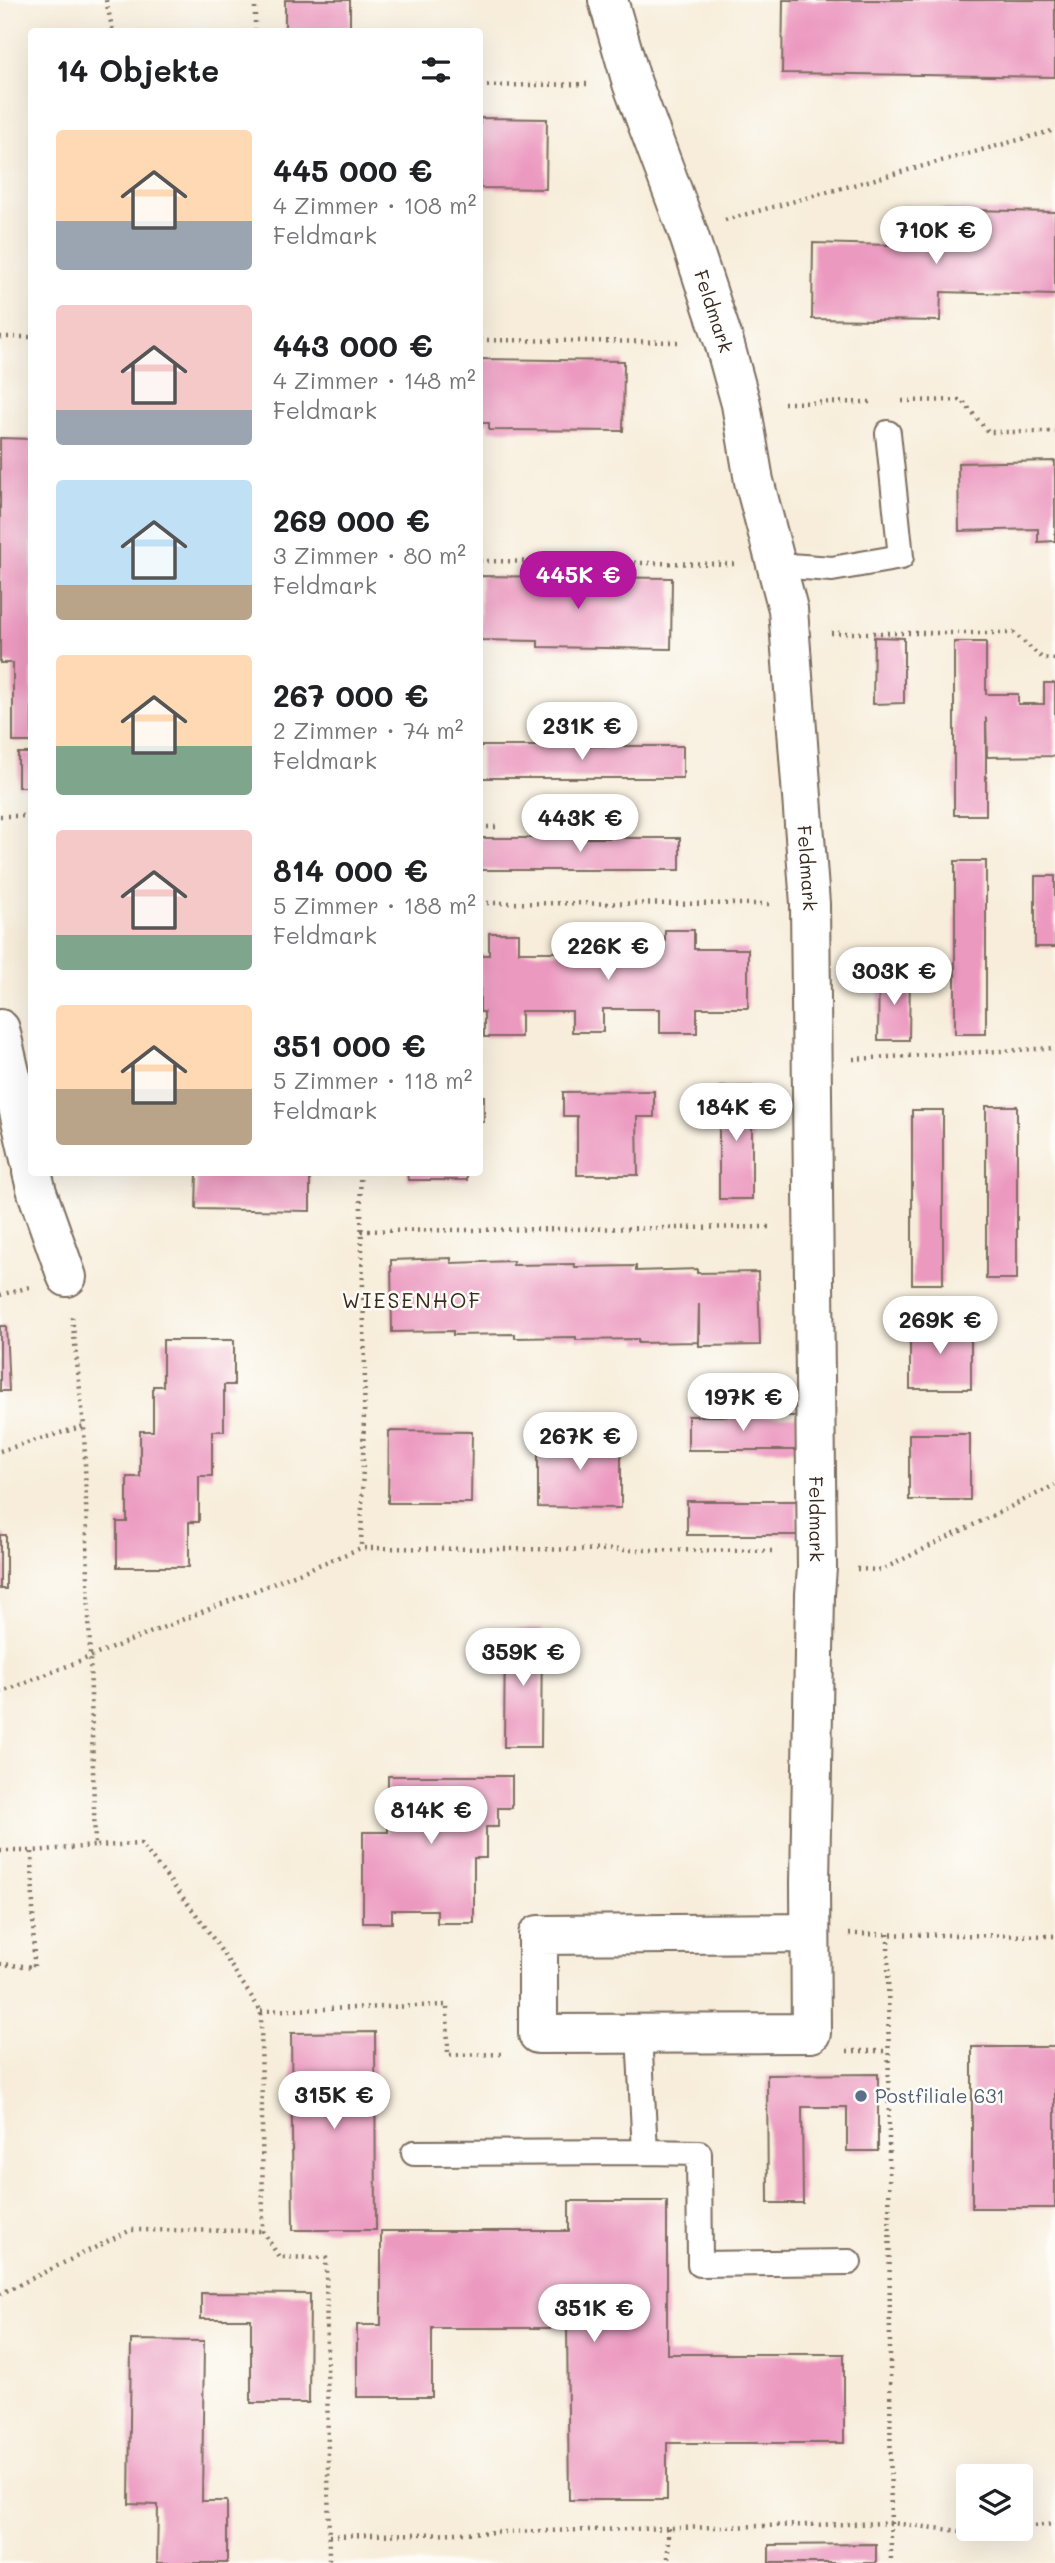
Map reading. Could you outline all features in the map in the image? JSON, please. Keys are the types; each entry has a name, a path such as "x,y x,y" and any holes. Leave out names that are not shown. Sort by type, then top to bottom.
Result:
{"street":[{"name":"Feldmark","path":"607,0 632,83 687,230 724,342 741,404 754,481 788,609 810,904 817,1560 814,1594 811,2033 538,2034 538,1935 810,1933"},
{"path":"0,1029 28,1152"},
{"path":"33,1176 67,1277"}],"lane":[{"path":"775,565 832,569 901,557 888,432"},
{"path":"643,2034 640,2053 645,2152"},
{"path":"414,2153 699,2153 700,2264 849,2262"}],"path":[{"path":"106,0 112,28"},
{"path":"254,0 255,28"},
{"path":"483,86 632,83"},
{"path":"687,230 1055,130"},
{"path":"0,337 28,337"},
{"path":"483,340 724,342"},
{"path":"483,561 775,565"},
{"path":"790,633 1014,633 1042,658 1055,659"},
{"path":"0,816 28,816"},
{"path":"483,827 498,827"},
{"path":"483,903 810,904"},
{"path":"811,1062 1055,1048"},
{"path":"360,1176 365,1367 361,1548"},
{"path":"361,1231 814,1227"},
{"path":"67,1277 84,1426 95,1846"},
{"path":"0,1451 84,1426"},
{"path":"0,1693 361,1548 817,1560 881,1570 1055,1485"},
{"path":"0,1851 141,1844 202,1922 261,2011 263,2231 279,2257 326,2258 329,2563"},
{"path":"0,1964 34,1967 32,1851"},
{"path":"810,1933 1055,1936"},
{"path":"888,1934 891,2563"},
{"path":"0,2294 131,2230 263,2231"},
{"path":"330,2536 892,2523 956,2530"},
{"path":"1033,2526 1055,2524"},
{"path":"668,2528 668,2563"}],"building":[{"path":"285,0 350,0 350,28 285,28"},
{"path":"783,0 1055,0 1055,77 782,73"},
{"path":"483,118 547,119 546,189 483,188"},
{"path":"928,209 1055,212 1055,295 941,292 940,321 812,319 813,243 928,246"},
{"path":"483,359 624,361 623,431 489,430 489,423 483,423"},
{"path":"0,438 28,439 28,742 13,742 13,663 0,663"},
{"path":"1055,461 1055,541 1038,542 1038,529 959,531 958,463"},
{"path":"483,576 672,578 671,649 538,647 538,641 483,640"},
{"path":"874,637 904,638 904,703 873,704"},
{"path":"954,642 986,642 986,694 1018,694 1018,704 1044,704 1044,683 1055,683 1055,756 987,757 986,717 986,815 954,815"},
{"path":"483,746 683,746 683,778 483,778"},
{"path":"18,753 28,753 28,787 18,787"},
{"path":"483,838 680,838 680,870 483,870"},
{"path":"955,861 986,861 986,1034 955,1034"},
{"path":"1035,876 1055,876 1055,947 1035,947"},
{"path":"572,925 599,925 599,952 665,952 665,930 694,930 694,949 748,949 748,1008 697,1008 697,1033 660,1033 660,1009 603,1009 603,1032 572,1032 572,1011 521,1011 521,1037 484,1037 483,955 489,955 489,933 519,933 519,952 572,952"},
{"path":"879,974 910,974 909,1040 878,1040"},
{"path":"752,1086 752,1199 719,1199 719,1087"},
{"path":"654,1091 654,1117 637,1117 638,1175 577,1175 577,1116 563,1116 563,1092"},
{"path":"986,1106 1017,1106 1017,1279 986,1279"},
{"path":"912,1110 943,1110 943,1284 912,1284"},
{"path":"197,1176 310,1176 310,1211 196,1209"},
{"path":"408,1176 467,1176 467,1180 408,1180"},
{"path":"451,1258 451,1263 513,1261 513,1265 636,1266 636,1271 697,1269 697,1273 758,1272 760,1345 699,1346 699,1304 698,1342 638,1343 638,1339 576,1340 576,1337 515,1338 515,1334 453,1335 453,1331 392,1332 391,1260"},
{"path":"910,1323 971,1323 971,1389 910,1389"},
{"path":"0,1326 6,1326 9,1391 0,1391"},
{"path":"163,1340 234,1340 234,1385 224,1385 224,1431 212,1431 212,1476 199,1476 199,1522 189,1522 189,1567 117,1567 117,1522 127,1522 127,1477 140,1477 140,1431 153,1431 153,1386 163,1386"},
{"path":"688,1416 797,1416 797,1450 688,1450"},
{"path":"389,1431 472,1432 471,1503 388,1503"},
{"path":"909,1434 970,1434 970,1500 909,1500"},
{"path":"538,1435 621,1436 621,1508 538,1507"},
{"path":"687,1501 797,1501 797,1535 687,1535"},
{"path":"0,1535 6,1535 6,1589 0,1589"},
{"path":"505,1629 542,1629 541,1747 504,1747"},
{"path":"388,1776 512,1776 512,1808 498,1808 498,1827 486,1827 486,1858 474,1858 474,1923 437,1923 437,1910 392,1910 392,1923 363,1923 363,1832 388,1832"},
{"path":"375,2032 376,2230 293,2230 291,2033"},
{"path":"972,2047 1055,2047 1055,2208 972,2208"},
{"path":"878,2074 878,2151 847,2151 847,2107 802,2107 803,2203 768,2203 767,2075"},
{"path":"569,2201 667,2201 667,2354 844,2354 844,2443 667,2443 667,2500 569,2500 567,2328 432,2328 432,2397 357,2397 357,2325 381,2325 381,2231 569,2231"},
{"path":"201,2293 310,2294 309,2403 251,2403 251,2319 201,2319"},
{"path":"131,2340 204,2341 202,2501 227,2501 227,2563 157,2563 158,2505 129,2504"},
{"path":"876,2544 876,2563 769,2563 769,2545"}],"place":[{"name":"Postfiliale 631","path":"861,2096"}],"district":[{"name":"WIESENHOF","path":"412,1301"}]}
